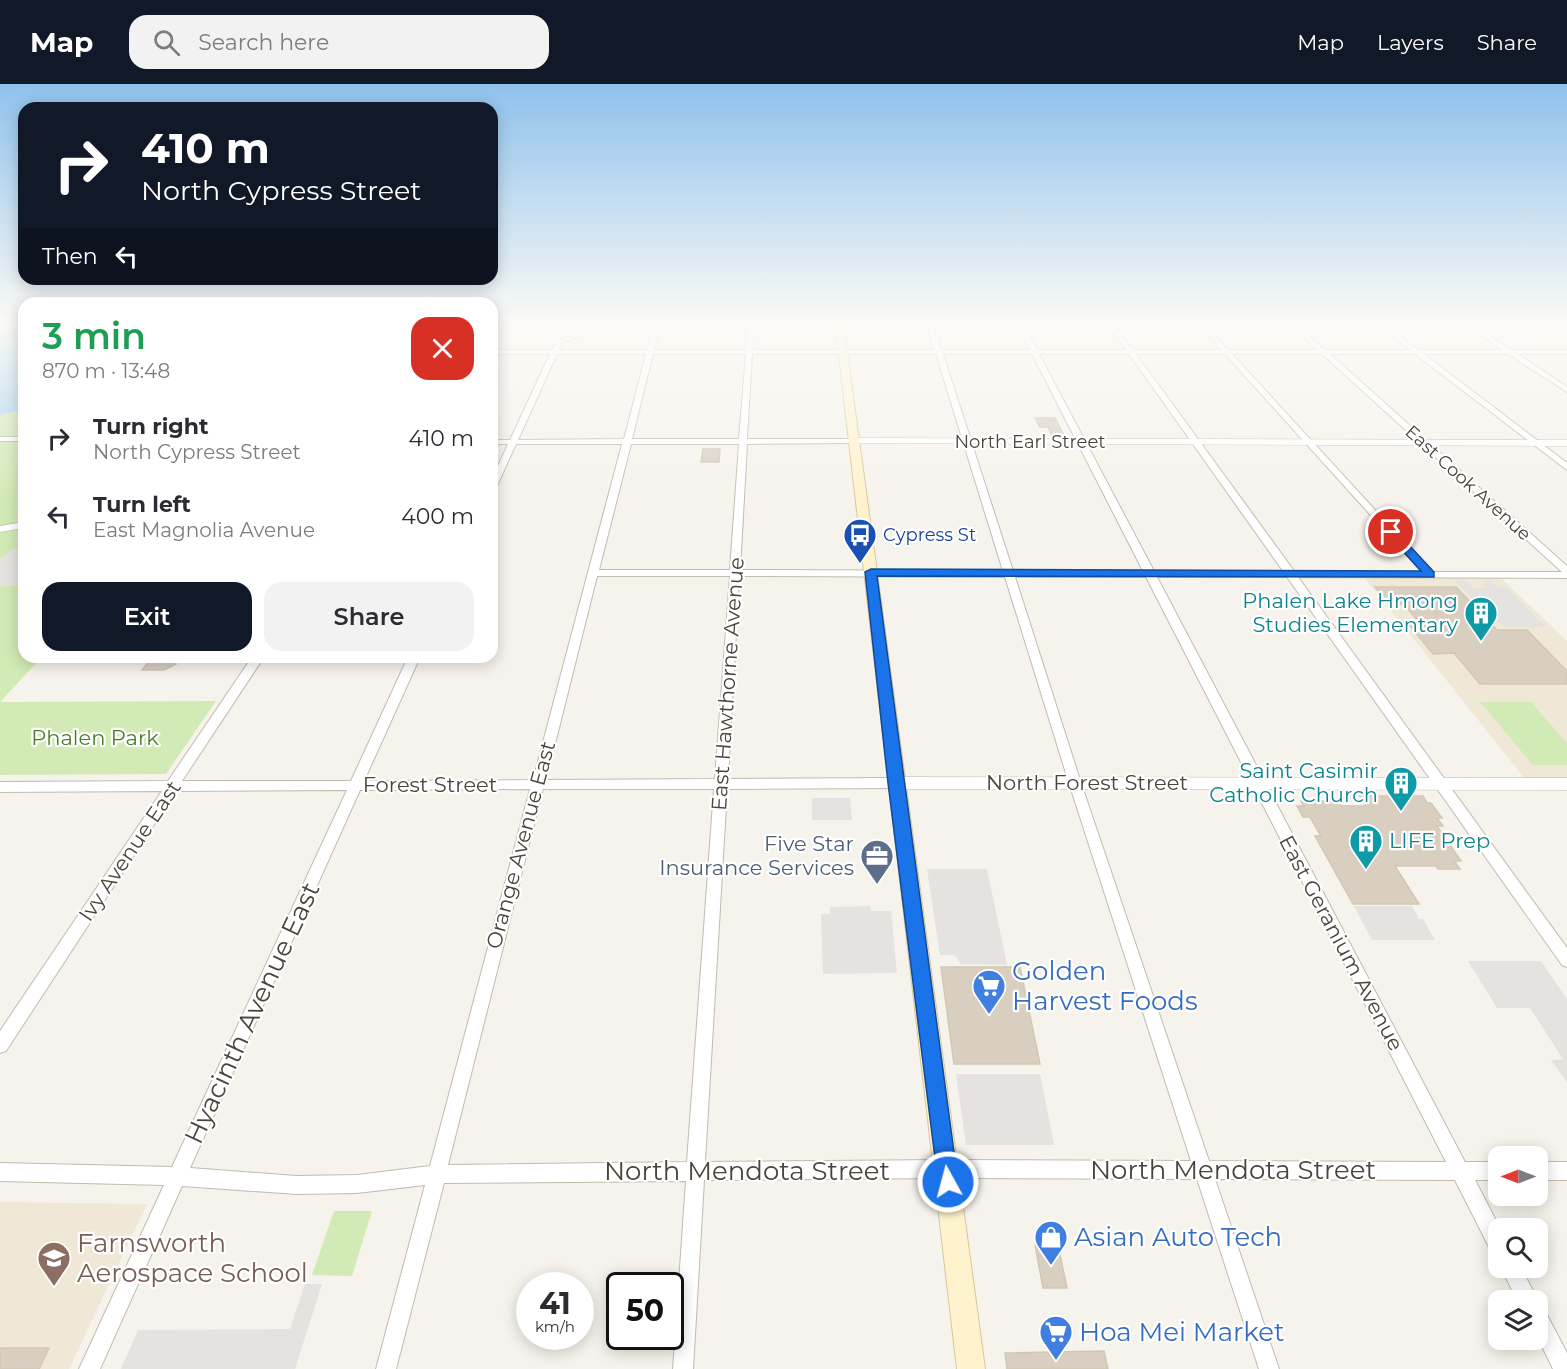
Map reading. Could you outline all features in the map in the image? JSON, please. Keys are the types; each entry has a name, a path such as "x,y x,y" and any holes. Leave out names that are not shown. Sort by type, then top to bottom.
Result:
{"main road":[{"path":"847,382 971,1369"}],"street":[{"path":"498,475 541,382"},
{"name":"Orange Avenue East","path":"386,1369 643,382"},
{"name":"East Hawthorne Avenue","path":"683,1369 747,382"},
{"path":"949,382 1075,783 1269,1369"},
{"name":"East Geranium Avenue","path":"1050,382 1488,1225"},
{"path":"1153,382 1567,960"},
{"path":"1254,382 1430,575"},
{"name":"East Cook Avenue","path":"1357,382 1567,573"},
{"path":"1457,382 1567,467"},
{"path":"0,442 18,440"},
{"path":"0,442 18,444"},
{"name":"North Earl Street","path":"498,442 1567,443"},
{"path":"0,529 18,526"},
{"path":"0,536 18,533"},
{"path":"594,573 1290,575 1567,573"},
{"name":"Ivy Avenue East","path":"0,1045 254,663"},
{"name":"Hyacinth Avenue East","path":"89,1369 411,663"},
{"name":"North Forest Street","path":"896,783 1567,784"},
{"name":"Forest Street","path":"0,787 896,783"},
{"name":"North Mendota Street","path":"0,1172 177,1176 297,1185 357,1184 437,1174 946,1169 1488,1171"},
{"path":"1548,1171 1567,1171"},
{"path":"1548,1338 1564,1369"}],"shaded area":[{"path":"18,548 18,586 0,586 0,560 13,549"},
{"path":"1365,578 1501,578 1567,641 1567,784 1529,784"},
{"path":"1455,581 1465,581 1473,588 1487,588 1482,581 1492,581 1498,588 1507,588 1546,627 1509,627 1495,622"},
{"path":"812,798 850,798 852,820 812,820"},
{"path":"927,869 987,869 1007,965 961,964 955,955 940,955"},
{"path":"870,906 871,911 891,911 897,973 823,974 821,914 830,914 830,907"},
{"path":"1354,906 1412,906 1419,919 1423,919 1435,940 1372,940"},
{"path":"1468,961 1541,961 1567,999 1567,1082 1551,1060 1563,1059 1530,1008 1497,1008"},
{"path":"956,1074 1040,1074 1054,1145 966,1145"},
{"name":"Farnsworth Aerospace School","path":"0,1202 147,1204 69,1369 0,1369"},
{"path":"305,1284 322,1284 295,1369 121,1369 138,1330 290,1329"}],"green space":[{"name":"Phalen Park","path":"18,410 18,663 36,663 0,702 0,415"},
{"name":"Phalen Park","path":"216,701 166,774 0,775 0,702"},
{"path":"1480,702 1531,702 1567,743 1567,765 1533,765"},
{"path":"334,1211 372,1211 352,1276 312,1275"}],"water":[{"path":"0,382 18,382 18,410 0,415"}],"building":[{"path":"1035,418 1055,418 1064,436 1052,436 1048,427 1040,427"},
{"path":"703,449 720,449 719,462 701,462"},
{"name":"Phalen Lake Hmong Studies Elementary","path":"1375,587 1456,587 1497,630 1527,630 1567,671 1567,684 1480,684 1454,653 1433,654 1407,622 1419,622 1404,604 1388,604"},
{"path":"147,663 176,664 164,670 142,670"},
{"path":"1360,796 1423,796 1442,818 1437,818 1443,826 1437,826 1461,861 1454,861 1460,869 1438,869 1436,866 1395,866 1419,904 1353,904 1315,836 1321,836 1310,817 1303,817 1297,806 1304,806 1301,801 1338,801 1341,806 1366,806"},
{"name":"Golden Harvest Foods","path":"941,967 1020,967 1040,1064 954,1064"},
{"name":"Asian Auto Tech","path":"1035,1245 1058,1245 1067,1288 1043,1288"},
{"path":"0,1348 49,1348 39,1369 0,1369"},
{"name":"Hoa Mei Market","path":"1104,1351 1108,1369 1007,1369 1005,1353"}],"place":[{"name":"Cypress St","path":"860,564"},
{"name":"Phalen Lake Hmong Studies Elementary","path":"1481,642"},
{"name":"Saint Casimir Catholic Church","path":"1401,812"},
{"name":"LIFE Prep","path":"1366,870"},
{"name":"Five Star Insurance Services","path":"877,885"},
{"name":"Golden Harvest Foods","path":"989,1015"},
{"name":"Asian Auto Tech","path":"1051,1266"},
{"name":"Farnsworth Aerospace School","path":"54,1287"},
{"name":"Hoa Mei Market","path":"1056,1361"}],"route":[{"path":"948,1182 871,572 1430,575 1391,532"}]}
